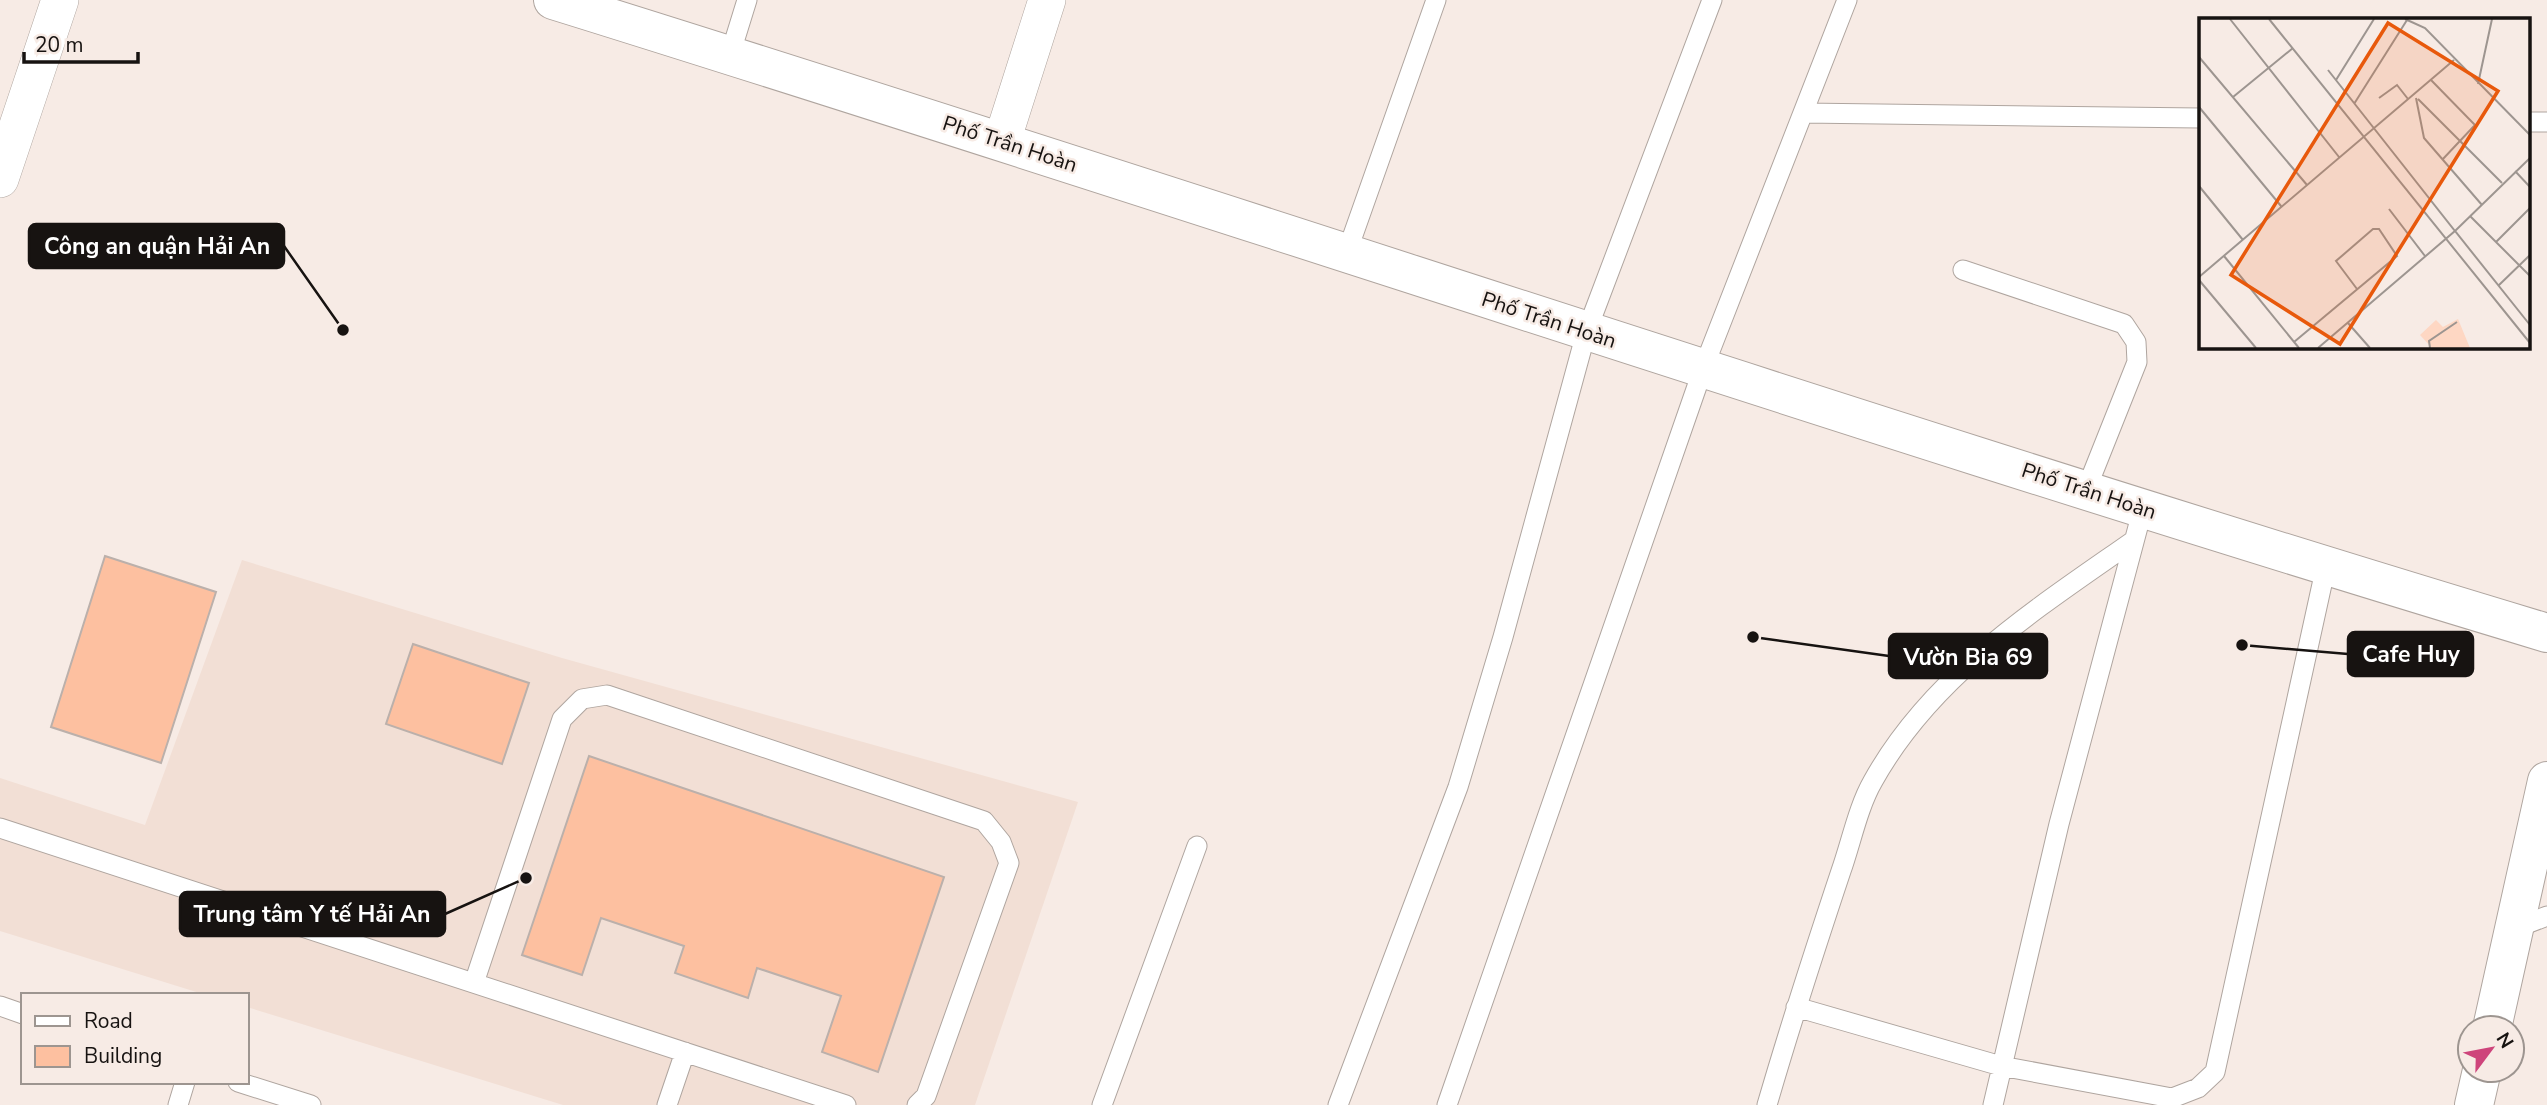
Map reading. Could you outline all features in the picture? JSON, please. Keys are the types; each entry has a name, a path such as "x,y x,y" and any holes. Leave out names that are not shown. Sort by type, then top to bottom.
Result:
{"street":[{"path":"0,179 60,0"},
{"name":"Phố Trần Hoàn","path":"552,0 1002,141 1348,252 1586,333 2086,490 2138,525 2326,566 2547,633"},
{"path":"1002,141 1047,0"},
{"path":"2497,1014 2531,922 2547,781"},
{"path":"2474,1105 2479,1084"}],"lane":[{"path":"730,55 747,0"},
{"path":"1348,252 1436,0"},
{"path":"1338,1105 1458,786 1503,638 1586,333 1712,0"},
{"path":"1447,1105 1703,369 1847,0"},
{"path":"1803,113 2199,118"},
{"path":"1963,270 2124,324 2136,342 2137,362 2086,490"},
{"path":"1767,1105 1796,1007 1871,782 1902,738 1944,687 2011,626 2138,525"},
{"path":"1993,1105 2059,824 2138,525"},
{"path":"1796,1007 2001,1066 2172,1098 2197,1088 2215,1072 2326,566"},
{"path":"474,983 562,719 582,699 607,695 984,821 1001,842 1009,863 926,1096 917,1105"},
{"path":"0,828 846,1105"},
{"path":"1102,1105 1196,846"},
{"path":"0,1006 21,1013"},
{"path":"667,1105 685,1052"},
{"path":"178,1105 184,1084"},
{"path":"244,1084 311,1105"}],"shaded area":[{"path":"242,560 562,658 1078,802 975,1105 563,1105 248,1007 248,993 200,993 0,931 0,778 145,825"}],"building":[{"path":"105,556 216,592 161,763 51,727"},
{"path":"413,644 529,683 502,764 386,724"},
{"path":"589,756 944,877 878,1072 822,1052 841,996 757,968 748,998 675,973 684,946 601,918 582,975 522,955"}],"place":[{"name":"Công an quận Hải An","path":"343,330"},
{"name":"Vườn Bia 69","path":"1753,637"},
{"name":"Cafe Huy","path":"2242,645"},
{"name":"Trung tâm Y tế Hải An","path":"526,878"}]}
